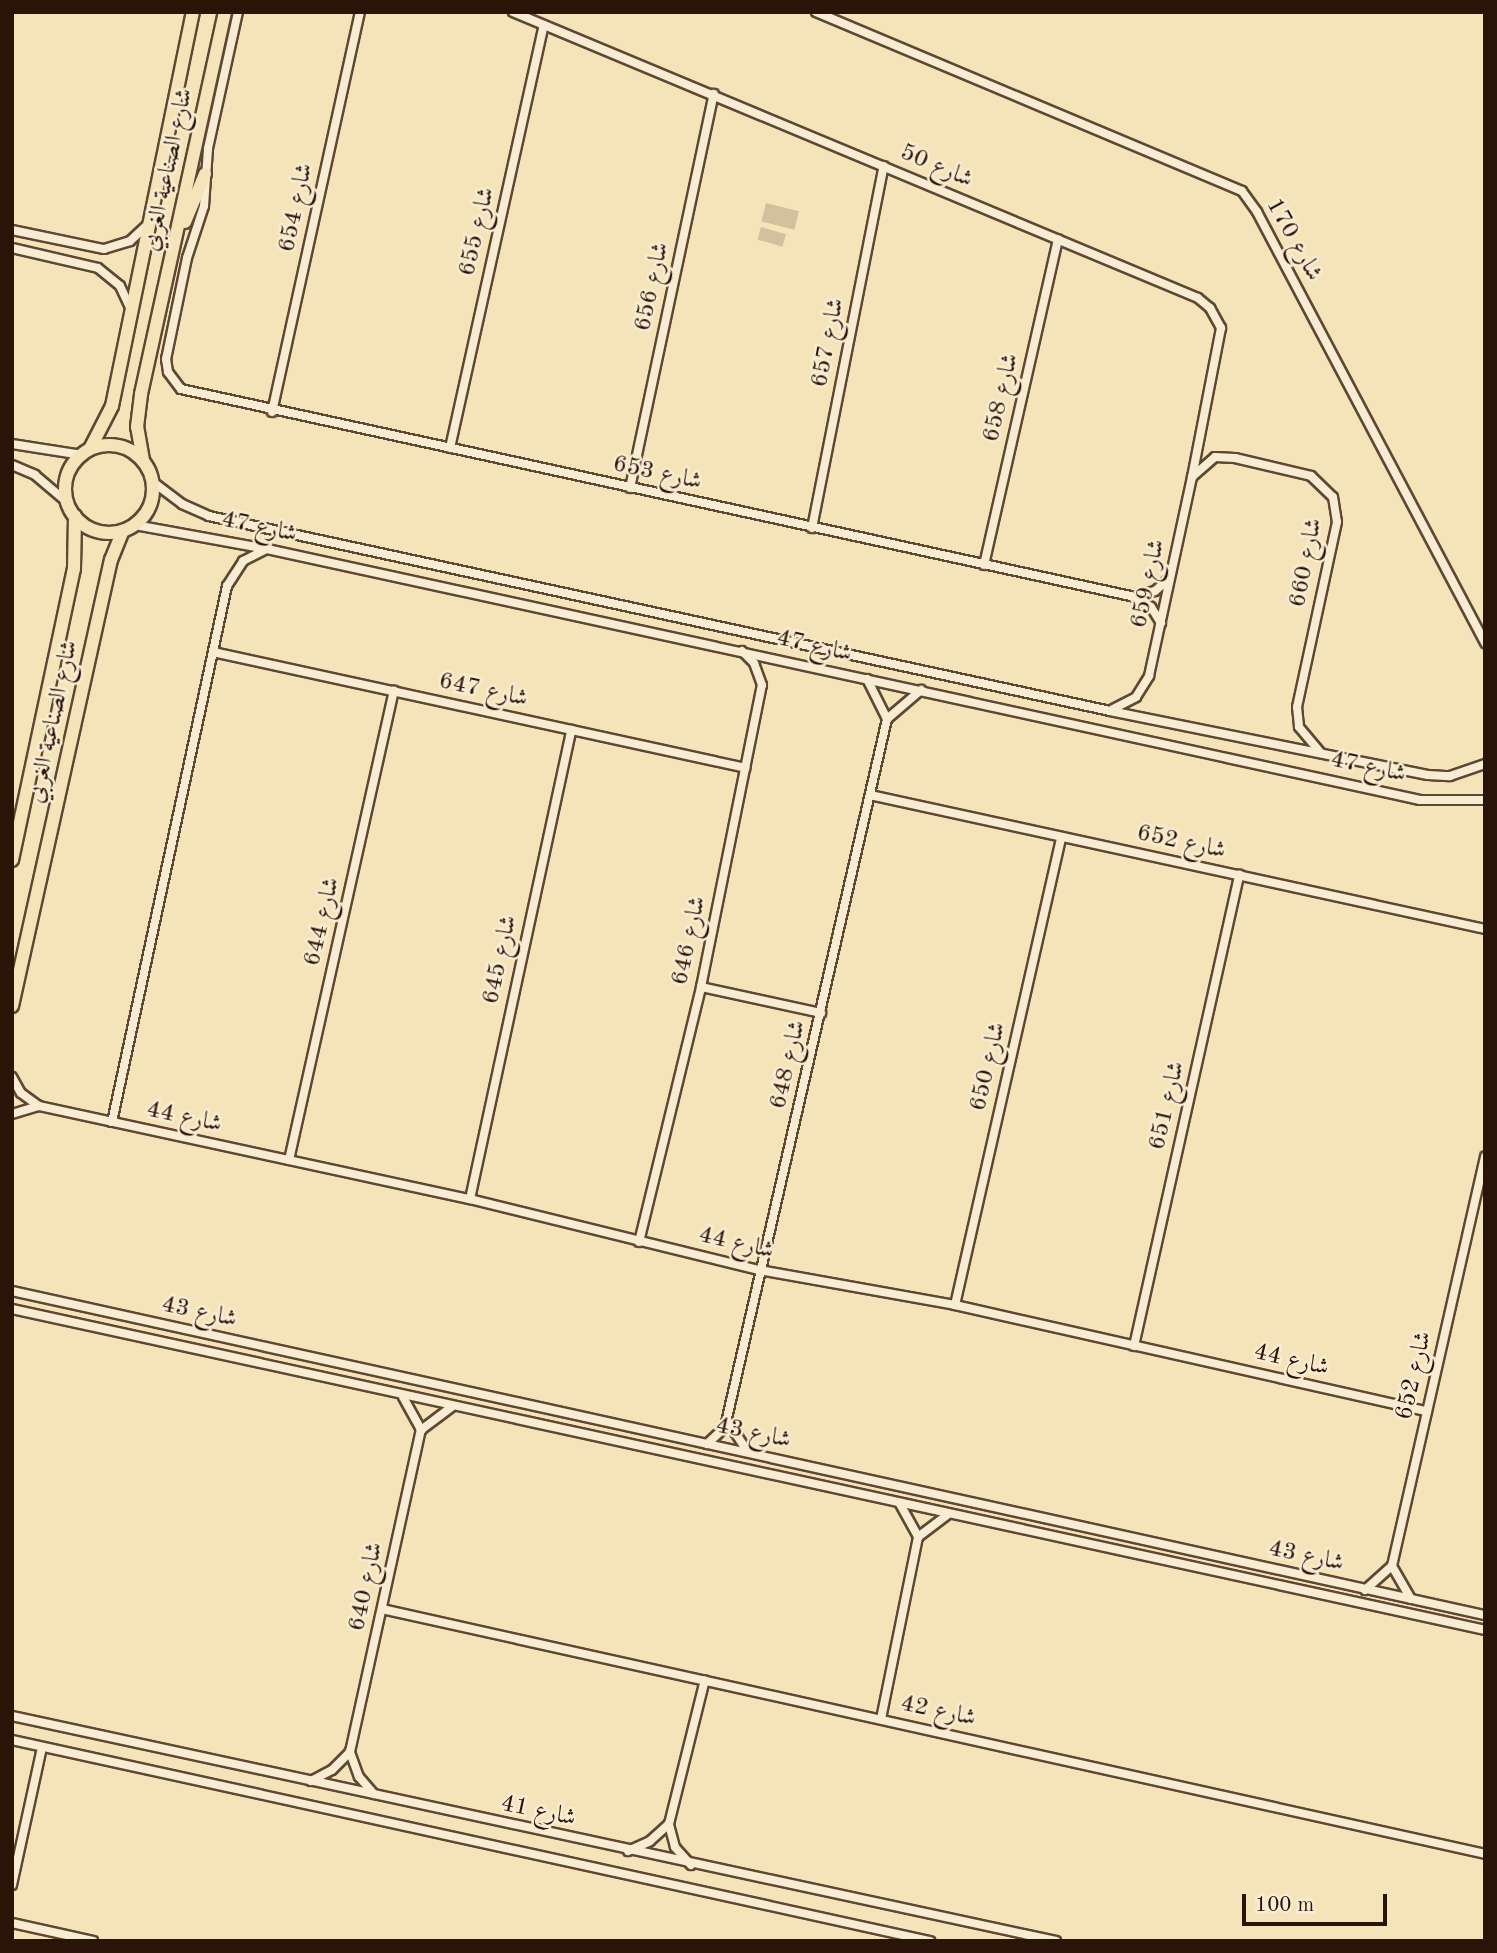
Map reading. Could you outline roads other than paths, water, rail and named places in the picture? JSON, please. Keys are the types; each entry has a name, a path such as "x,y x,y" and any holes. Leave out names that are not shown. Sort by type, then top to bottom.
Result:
{"main road":[{"name":"شارع الصناعية الغربي","path":"86,452 108,418 193,12"},
{"name":"شارع الصناعية الغربي","path":"143,460 138,410 225,12"},
{"path":"171,258 205,174"},
{"path":"118,446 143,460 153,482 148,510 129,528 97,531 75,516 68,503 67,477 86,452 118,446"},
{"name":"شارع الصناعية الغربي","path":"12,860 74,569 75,516"},
{"name":"شارع الصناعية الغربي","path":"12,1006 110,560 129,528"}],"street":[{"path":"205,174 239,12"},
{"name":"شارع 654","path":"272,412 360,12"},
{"name":"شارع 50","path":"513,12 1198,298 1217,317 1221,340 1197,443 1192,477"},
{"name":"شارع 170","path":"816,12 1242,191 1485,643"},
{"name":"شارع 655","path":"450,448 544,25"},
{"name":"شارع 656","path":"630,488 714,94"},
{"name":"شارع 657","path":"812,527 884,166"},
{"name":"شارع 653","path":"205,174 204,206 187,258 166,359 173,382 191,395 450,448 1135,597"},
{"path":"12,230 104,249 130,240 150,221"},
{"name":"شارع 658","path":"984,565 1058,239"},
{"path":"12,248 99,268 120,286 131,313"},
{"path":"1192,477 1215,457 1197,443"},
{"path":"12,444 86,452"},
{"name":"شارع 660","path":"1215,457 1311,476 1333,497 1337,522 1297,706 1303,735 1323,754"},
{"path":"12,465 35,475 68,503"},
{"name":"شارع 659","path":"1110,711 1144,688 1161,623 1192,477"},
{"name":"شارع 47","path":"153,482 182,504 209,516 1110,711 1428,775 1450,776 1485,764"},
{"name":"شارع 47","path":"129,528 267,549 1420,800 1485,800"},
{"path":"112,1122 231,575 243,561 267,549"},
{"path":"1135,597 1155,591 1170,577"},
{"path":"1135,597 1151,607 1161,623"},
{"name":"شارع 646","path":"639,1242 701,988 762,685 754,663 742,651"},
{"name":"شارع 647","path":"213,652 746,768"},
{"path":"867,679 887,719 921,690"},
{"name":"شارع 644","path":"289,1160 394,691"},
{"name":"شارع 648","path":"707,1444 727,1420 887,719"},
{"name":"شارع 645","path":"470,1199 570,730"},
{"name":"شارع 652","path":"870,795 1485,929"},
{"path":"12,822 26,798"},
{"name":"شارع 650","path":"955,1305 1061,837"},
{"name":"شارع 651","path":"1134,1346 1240,876"},
{"path":"701,988 821,1013"},
{"path":"12,1077 21,1093 39,1106"},
{"name":"شارع 44","path":"12,1114 39,1106 470,1199 760,1270 955,1305 1427,1411"},
{"name":"شارع 652","path":"1392,1566 1480,1196 1485,1156"},
{"name":"شارع 43","path":"12,1291 1485,1615"},
{"name":"شارع 43","path":"12,1309 451,1407 1485,1630"},
{"path":"402,1396 421,1430 451,1407"},
{"path":"727,1420 736,1439 751,1454"},
{"name":"شارع 640","path":"350,1752 421,1430"},
{"path":"881,1719 918,1537 900,1504"},
{"path":"918,1537 948,1514"},
{"path":"1365,1590 1392,1566 1411,1600"},
{"name":"شارع 42","path":"382,1609 1485,1854"},
{"path":"691,1865 675,1847 669,1824 705,1680"},
{"name":"شارع 41","path":"12,1716 691,1865 1056,1941"},
{"name":"شارع 41","path":"12,1740 930,1941"},
{"path":"12,1885 42,1746"},
{"path":"310,1782 332,1770 350,1752 359,1777 377,1796"},
{"path":"627,1851 650,1841 669,1824"},
{"path":"12,1923 93,1941"}]}
